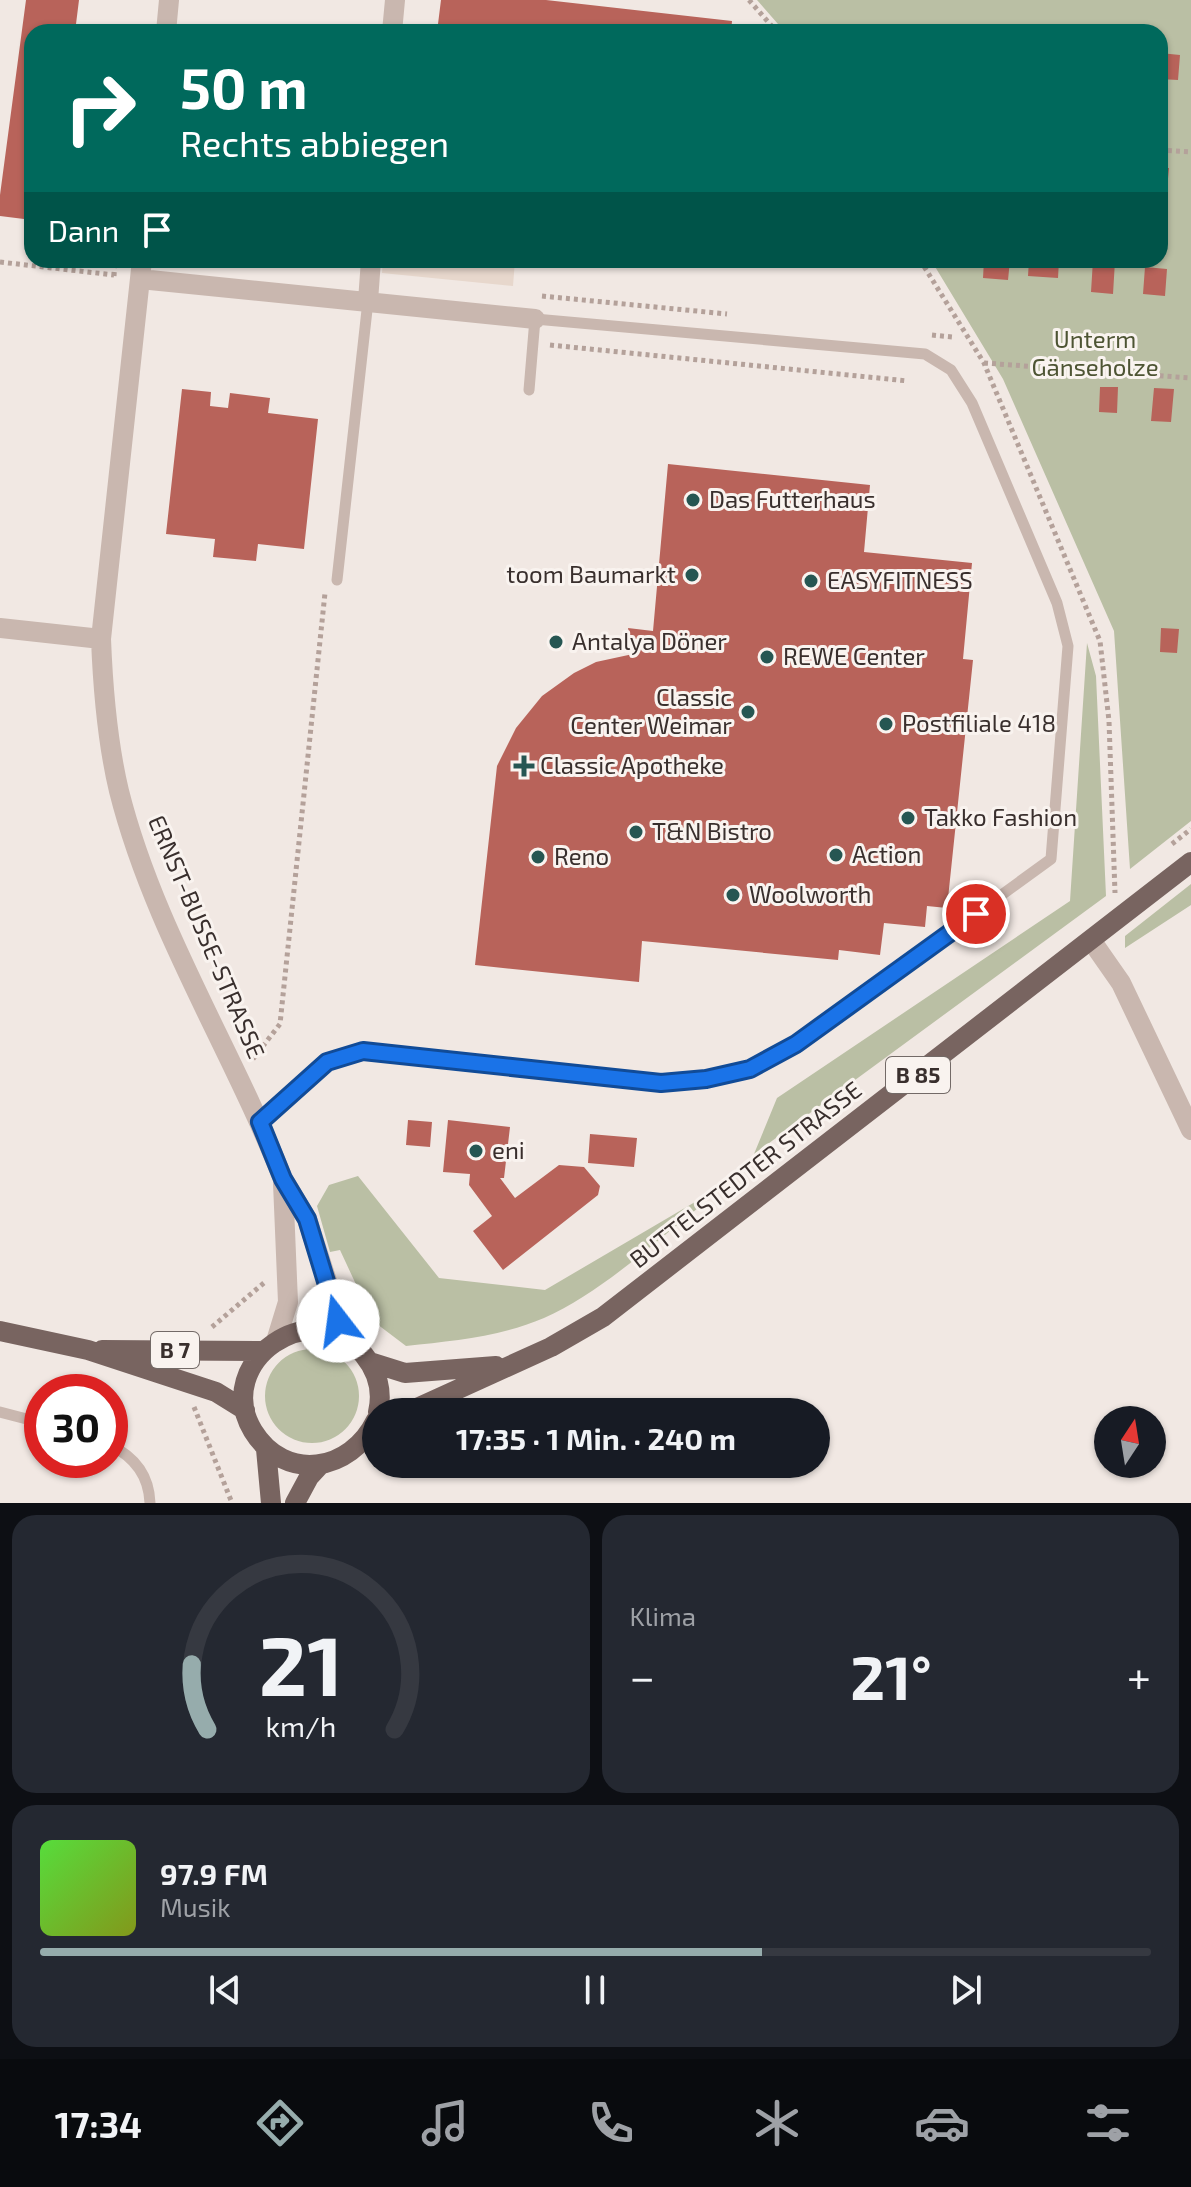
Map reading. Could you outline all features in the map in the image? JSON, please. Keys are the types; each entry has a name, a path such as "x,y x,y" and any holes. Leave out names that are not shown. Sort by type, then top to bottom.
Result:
{"main road":[{"name":"BUTTELSTEDTER STRASSE","path":"512,1365 603,1317 1191,862"},
{"path":"362,1440 349,1454 321,1464 285,1460 266,1449 250,1425 245,1410 246,1378 270,1344 311,1329 345,1337 370,1362 380,1390 379,1398"},
{"name":"B 7","path":"0,1331 88,1350 216,1392 245,1410"},
{"name":"B 7","path":"88,1350 270,1344"},
{"name":"B 85","path":"370,1362 405,1373 512,1365"},
{"name":"B 85","path":"439,1398 512,1365"},
{"path":"266,1449 271,1503"},
{"path":"295,1503 309,1477 321,1464"}],"street":[{"path":"167,24 169,0"},
{"path":"393,24 395,0"},
{"path":"368,301 370,268"},
{"path":"141,269 368,301 535,319"},
{"name":"ERNST-BUSSE-STRASSE","path":"141,269 101,639 103,693 112,754 132,837 283,1179 307,1219 345,1337"},
{"path":"0,628 101,639"},
{"path":"1091,940 1121,983 1191,1130"},
{"name":"ERNST-BUSSE-STRASSE","path":"270,1344 288,1302 283,1179"}],"lane":[{"path":"337,580 368,301"},
{"path":"260,1122 327,1062 363,1051 661,1083 706,1079 750,1069 796,1044 1051,859 1068,646 1057,603 972,403 951,370 925,354 535,319 529,390"},
{"path":"0,1412 24,1418"},
{"path":"128,1460 142,1471 149,1485 150,1503"}],"path":[{"path":"749,0 770,24"},
{"path":"1168,151 1191,152"},
{"path":"0,262 24,263"},
{"path":"121,268 141,269"},
{"path":"527,294 732,315"},
{"path":"921,333 952,337"},
{"path":"532,343 908,381"},
{"path":"984,363 1191,378"},
{"path":"253,1060 280,1024 323,595 337,580"},
{"path":"204,1333 267,1280 273,1269 287,1267"},
{"path":"191,1399 232,1503"}],"green space":[{"name":"Unterm Gänseholze","path":"757,0 1191,0 1191,821 1130,869 1114,631 1003,379 936,268 1168,268 1168,24 778,24"},
{"path":"1087,643 1096,676 1106,896 754,1154 777,1098 1070,901"},
{"path":"1191,884 1191,905 1125,948 1125,936"},
{"path":"358,1176 439,1278 545,1290 695,1202 698,1208 604,1283 544,1318 493,1334 406,1346 373,1321 340,1250 330,1252 317,1206 329,1185"},
{"path":"312,1349 330,1353 345,1363 355,1378 359,1396 355,1414 345,1429 330,1439 312,1443 294,1439 279,1429 269,1414 265,1396 269,1378 279,1363 294,1353"}],"shaded area":[{"path":"382,268 514,268 513,286 382,273"}],"building":[{"path":"26,0 79,0 76,24 24,24 24,219 0,216 0,195"},
{"path":"441,0 546,0 732,21 732,24 438,24"},
{"path":"1168,54 1180,55 1178,80 1168,79"},
{"path":"984,268 1009,268 1008,280 983,278"},
{"path":"1028,268 1059,268 1058,278 1028,276"},
{"path":"1092,268 1115,268 1113,294 1091,292"},
{"path":"1145,268 1167,269 1165,296 1143,294"},
{"path":"1100,387 1118,387 1117,413 1099,412"},
{"path":"1154,388 1174,389 1171,422 1151,421"},
{"path":"182,389 211,392 210,406 228,408 230,393 270,398 268,413 318,419 304,549 258,544 256,561 213,557 215,539 166,534"},
{"name":"Classic Center Weimar","path":"668,464 870,485 864,552 972,563 963,659 973,660 947,908 927,906 925,927 884,923 880,955 839,950 838,960 642,941 639,982 475,965 497,766 516,728 542,696 574,673 596,662 633,654 628,628 653,631"},
{"path":"1161,628 1179,629 1177,653 1160,652"},
{"path":"408,1120 432,1122 430,1147 406,1145"},
{"path":"448,1120 510,1127 504,1178 500,1178 515,1198 559,1165 584,1167 600,1186 598,1195 503,1270 473,1231 492,1216 469,1185 470,1174 443,1172"},
{"path":"590,1134 637,1138 634,1167 588,1163"}],"place":[{"name":"Das Futterhaus","path":"693,500"},
{"name":"toom Baumarkt","path":"692,575"},
{"name":"EASYFITNESS","path":"811,581"},
{"name":"Antalya Döner","path":"556,642"},
{"name":"REWE Center","path":"767,657"},
{"name":"Classic Center Weimar","path":"748,712"},
{"name":"Postfiliale 418","path":"886,724"},
{"name":"Classic Apotheke","path":"524,766"},
{"name":"Takko Fashion","path":"908,818"},
{"name":"T&N Bistro","path":"636,832"},
{"name":"Action","path":"836,855"},
{"name":"Reno","path":"538,857"},
{"name":"Woolworth","path":"733,895"},
{"name":"eni","path":"476,1151"}],"route":[{"path":"338,1321 307,1219 283,1179 260,1122 327,1062 363,1051 661,1083 706,1079 750,1069 796,1044 976,914"}]}
